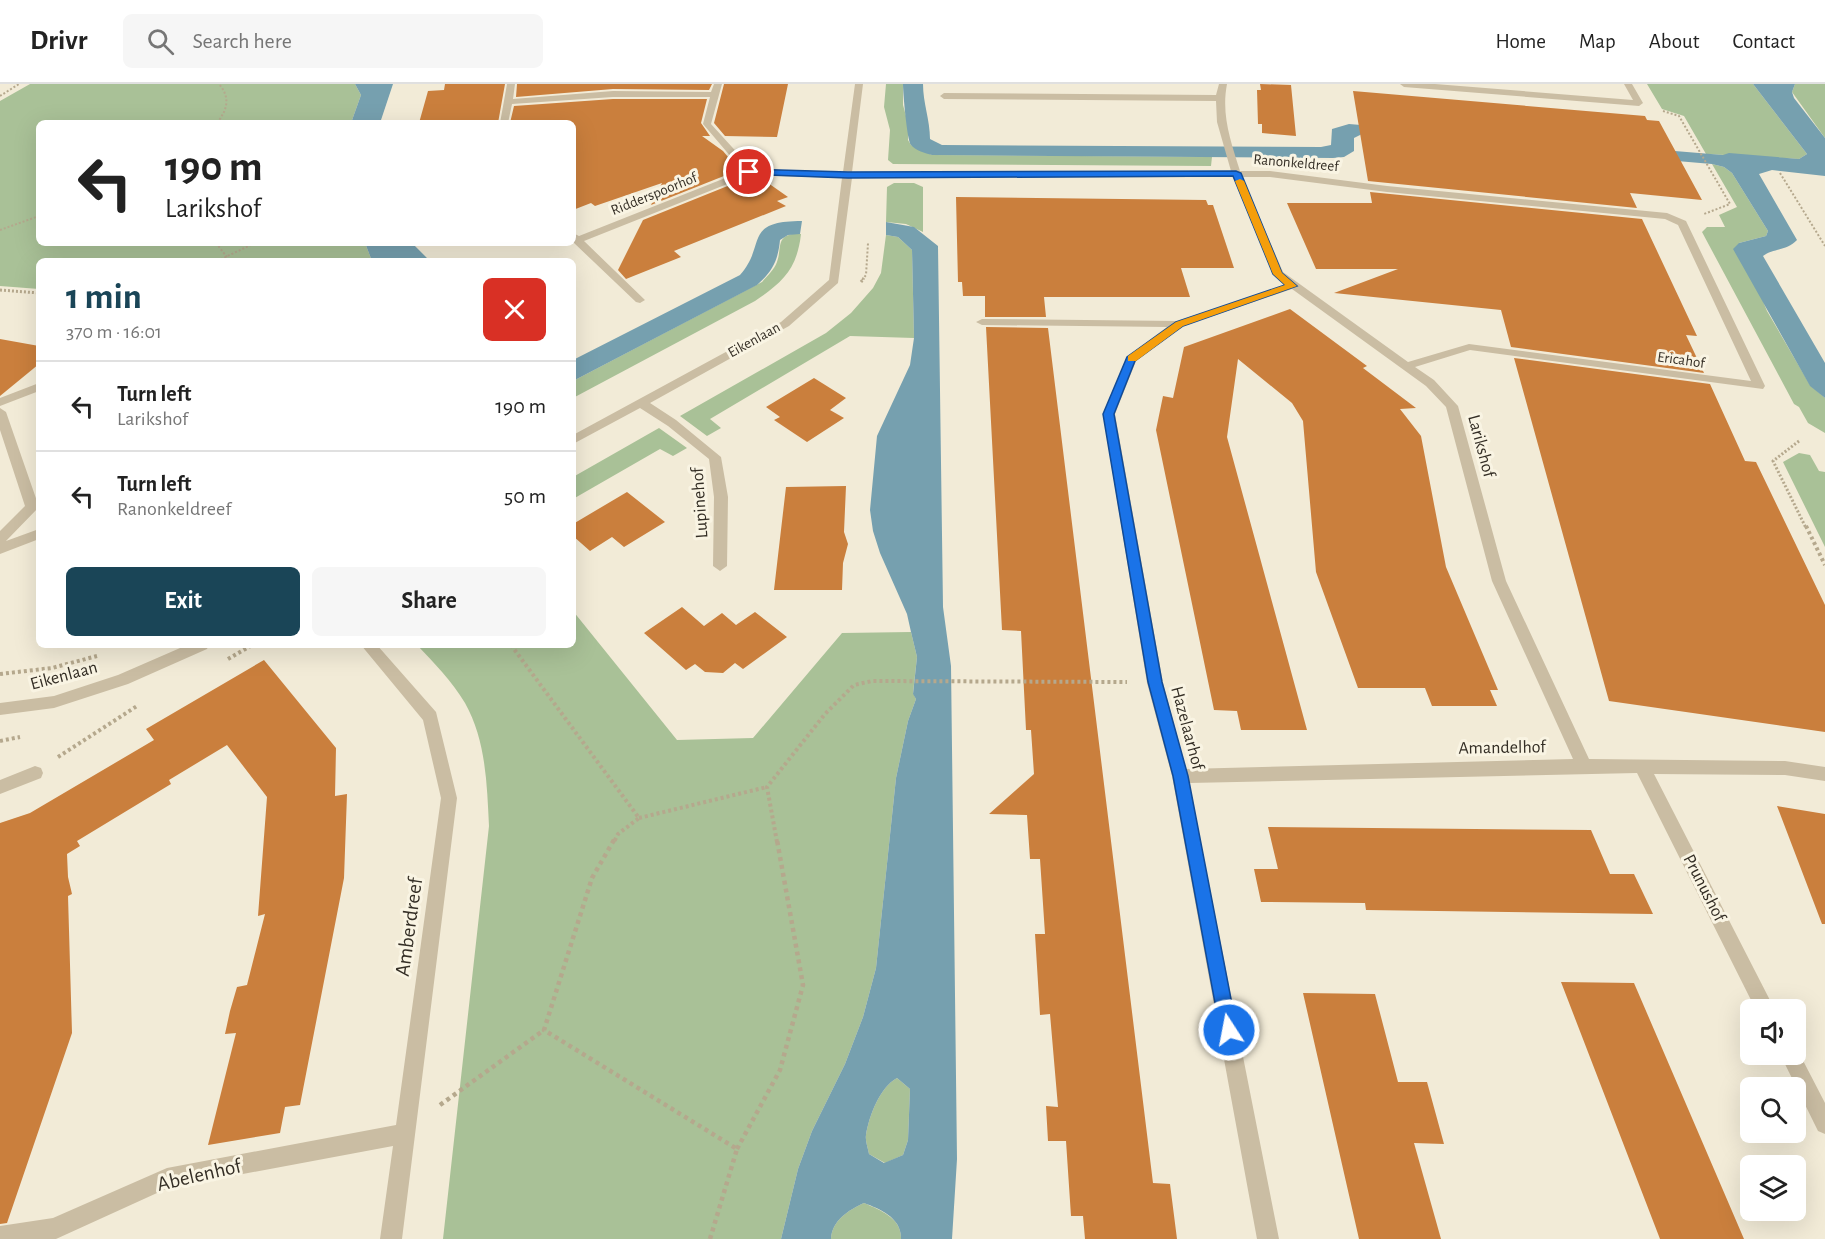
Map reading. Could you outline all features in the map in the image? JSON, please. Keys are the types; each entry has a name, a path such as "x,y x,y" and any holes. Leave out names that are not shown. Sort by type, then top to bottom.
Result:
{"street":[{"path":"504,120 511,84"},
{"path":"718,84 707,124 749,172"},
{"name":"Eikenlaan","path":"576,438 785,324 834,281 860,84"},
{"path":"1026,84 1027,96"},
{"name":"Larikshof","path":"1222,84 1221,122 1227,143 1236,173 1278,274 1430,383 1452,406 1499,581 1584,766"},
{"path":"1404,84 1639,103"},
{"path":"1628,84 1639,103"},
{"path":"507,102 614,94 715,95"},
{"path":"944,96 1220,98"},
{"name":"Ridderspoorhof","path":"576,238 749,172 848,175"},
{"name":"Ranonkeldreef","path":"848,175 1270,174 1387,189 1667,216 1682,223"},
{"name":"Ericahof","path":"1406,366 1469,346 1759,386 1682,223"},
{"name":"Ridderspoorhof","path":"576,239 640,300"},
{"name":"Hazelaarhof","path":"1268,1239 1180,776 1155,682 1109,414 1131,359 1179,324 1292,286"},
{"name":"Hazelaarhof","path":"982,322 1179,324"},
{"path":"0,402 36,388"},
{"name":"Lupinehof","path":"641,403 672,423 715,457 721,497 720,566"},
{"path":"0,412 32,507 1,540"},
{"path":"1,540 36,534"},
{"name":"Eikenlaan","path":"0,709 54,702 123,680 195,648"},
{"name":"Amberdreef","path":"371,648 430,717 449,798 391,1239"},
{"name":"Amandelhof","path":"1180,776 1584,766 1785,768 1825,774"},
{"name":"Prunushof","path":"1642,767 1760,999"},
{"path":"0,787 35,773"},
{"path":"1796,1065 1825,1124"},
{"name":"Abelenhof","path":"0,1237 54,1228 167,1178 405,1132"}],"path":[{"path":"0,96 18,84"},
{"path":"219,84 226,91 228,104 220,120"},
{"path":"0,91 6,91"},
{"path":"1639,103 1679,116 1730,204 1682,223"},
{"path":"1780,173 1825,246"},
{"path":"0,230 36,217"},
{"path":"218,246 227,257 249,246"},
{"path":"0,290 36,293"},
{"path":"1799,441 1773,461 1825,565"},
{"path":"513,648 639,818"},
{"name":"Eikenlaan","path":"0,674 52,669 109,653"},
{"path":"405,1132 544,1030 592,878 618,834 639,818 767,787 825,714 854,686 872,681 911,680 1155,682"},
{"path":"35,773 140,704"},
{"path":"710,1239 737,1149 780,1070 803,985 767,787"},
{"path":"544,1030 737,1149"}],"green space":[{"path":"30,84 355,84 361,95 352,120 36,120 36,246 366,246 371,258 36,258 36,289 0,286 0,101"},
{"path":"886,84 903,84 903,105 908,123 908,140 911,145 932,155 1212,157 1211,166 893,164 888,160 890,130 884,107"},
{"path":"1647,84 1753,84 1807,154 1799,159 1706,154 1684,116 1662,109"},
{"path":"1795,84 1825,84 1825,138 1792,92"},
{"path":"1712,164 1724,167 1732,173 1768,231 1766,236 1739,243 1767,311 1810,385 1825,398 1825,433 1808,423 1799,407 1794,404 1702,232 1707,227 1725,227 1719,215 1737,207"},
{"path":"894,183 914,183 923,187 923,232 906,224 886,222 887,187"},
{"path":"801,234 796,257 787,274 765,294 576,396 576,379 762,282 776,265 780,244 787,236"},
{"path":"886,235 898,237 912,250 914,338 850,336 710,419 721,428 707,436 680,416 826,333 851,313 873,288 881,273"},
{"path":"659,428 687,448 673,456 660,449 576,497 576,475"},
{"path":"1799,453 1810,455 1819,471 1825,472 1825,547 1783,462"},
{"path":"576,615 677,740 753,738 842,633 911,632 917,657 913,693 916,699 908,721 896,778 876,968 863,1017 845,1064 812,1131 798,1169 781,1239 443,1239 489,826 484,763 477,732 465,703 442,672 420,648 576,648"},
{"path":"897,1078 910,1089 908,1140 903,1155 885,1163 869,1154 866,1135 876,1103 885,1088"},
{"path":"864,1203 894,1220 901,1239 831,1239 834,1226 838,1221 847,1212"}],"water":[{"path":"355,84 393,84 381,120 352,120 361,95"},
{"path":"903,84 923,84 930,139 942,145 1321,147 1331,145 1332,129 1349,124 1723,155 1729,153 1799,159 1807,154 1753,84 1795,84 1792,92 1794,98 1825,138 1825,176 1772,170 1759,174 1797,240 1789,246 1763,256 1825,363 1825,398 1810,386 1733,249 1739,243 1766,236 1768,231 1732,173 1724,167 1712,164 1362,134 1354,138 1354,151 1344,157 1333,158 932,155 921,152 911,145"},
{"path":"802,221 800,234 788,235 780,240 774,265 757,285 576,379 576,358 740,275 748,264 763,230 783,222"},
{"path":"886,222 914,227 938,246 943,607 951,666 957,1159 952,1239 901,1239 898,1225 889,1215 864,1203 847,1212 838,1221 834,1226 831,1239 781,1239 798,1169 812,1131 845,1064 863,1017 876,968 896,778 908,721 916,699 913,694 917,657 907,614 880,553 873,531 870,510 877,436 910,365 914,338 912,250 898,237 886,235","holes":["897,1078 910,1089 908,1140 903,1155 884,1163 869,1154 866,1135 870,1119 881,1095 891,1082"]},
{"path":"366,246 415,246 427,258 371,258"}],"building":[{"path":"445,84 505,84 499,120 420,120 428,91 444,90"},
{"path":"517,84 712,84 709,90 613,89 516,97"},
{"path":"724,84 788,84 777,137 725,136 714,123"},
{"path":"1260,84 1291,85 1296,136 1262,133 1262,124 1258,124 1257,90 1261,90"},
{"path":"1353,91 1645,116 1647,120 1659,121 1702,200 1630,193 1637,208 1368,181"},
{"path":"613,99 707,99 701,123 710,136 702,136 723,151 739,170 651,205 662,183 595,206 591,203 576,209 576,120 511,120 514,106"},
{"path":"750,177 761,178 788,197 777,201 786,206 674,251 681,257 626,279 618,270 643,220"},
{"path":"1370,192 1642,219 1697,336 1686,335 1704,373 1511,347 1501,310 1334,293 1398,269 1316,269 1287,203 1372,203"},
{"path":"956,197 1206,200 1208,205 1213,205 1234,268 1181,268 1190,297 1044,297 1046,317 985,317 985,296 963,296 962,282 958,282"},
{"path":"1290,309 1367,366 1363,368 1416,408 1400,409 1421,436 1446,567 1498,690 1490,690 1497,706 1432,706 1425,688 1358,688 1316,572 1303,421 1292,403 1238,359 1227,437 1307,730 1241,730 1237,711 1214,710 1156,430 1163,396 1173,398 1184,347"},
{"path":"986,327 1048,328 1153,1183 1170,1184 1177,1239 1085,1239 1083,1216 1071,1216 1066,1141 1048,1141 1046,1106 1058,1107 1050,1014 1040,1015 1035,934 1045,934 1040,859 1030,859 1027,815 989,814 1034,774 1031,730 1026,730 1021,631 1002,630"},
{"path":"0,339 36,345 36,366 0,396"},
{"path":"1514,358 1710,384 1745,461 1756,462 1825,605 1825,732 1609,701"},
{"path":"814,378 846,398 830,410 844,418 807,442 774,420 780,417 766,407"},
{"path":"846,486 844,532 848,544 843,563 842,590 774,590 786,487"},
{"path":"627,492 665,522 624,547 612,537 590,551 576,539 576,522"},
{"path":"682,607 704,626 722,613 736,625 755,612 787,637 743,669 735,663 723,673 705,672 695,664 686,670 644,633"},
{"path":"264,660 336,748 335,796 347,794 344,878 300,1105 285,1107 280,1133 208,1145 236,1033 225,1034 230,1011 237,987 247,985 265,914 258,916 267,797 227,745 169,780 171,784 77,841 80,846 67,854 68,877 72,894 68,896 72,1033 7,1223 0,1224 0,823 30,813 154,740 146,729"},
{"path":"1777,806 1825,814 1825,924 1822,924"},
{"path":"1268,827 1591,830 1610,874 1634,874 1653,914 1366,910 1365,903 1261,902 1254,869 1278,869"},
{"path":"1561,982 1634,983 1744,1239 1660,1239"},
{"path":"1303,993 1375,994 1398,1082 1427,1082 1444,1144 1414,1143 1441,1239 1359,1239"}],"slow traffic":[{"path":"1132,359 1179,324 1292,286 1278,274 1240,181"}],"route":[{"path":"749,172 848,175 1236,173 1278,274 1292,286 1179,324 1131,359 1109,414 1155,682 1180,776 1229,1030"}]}
